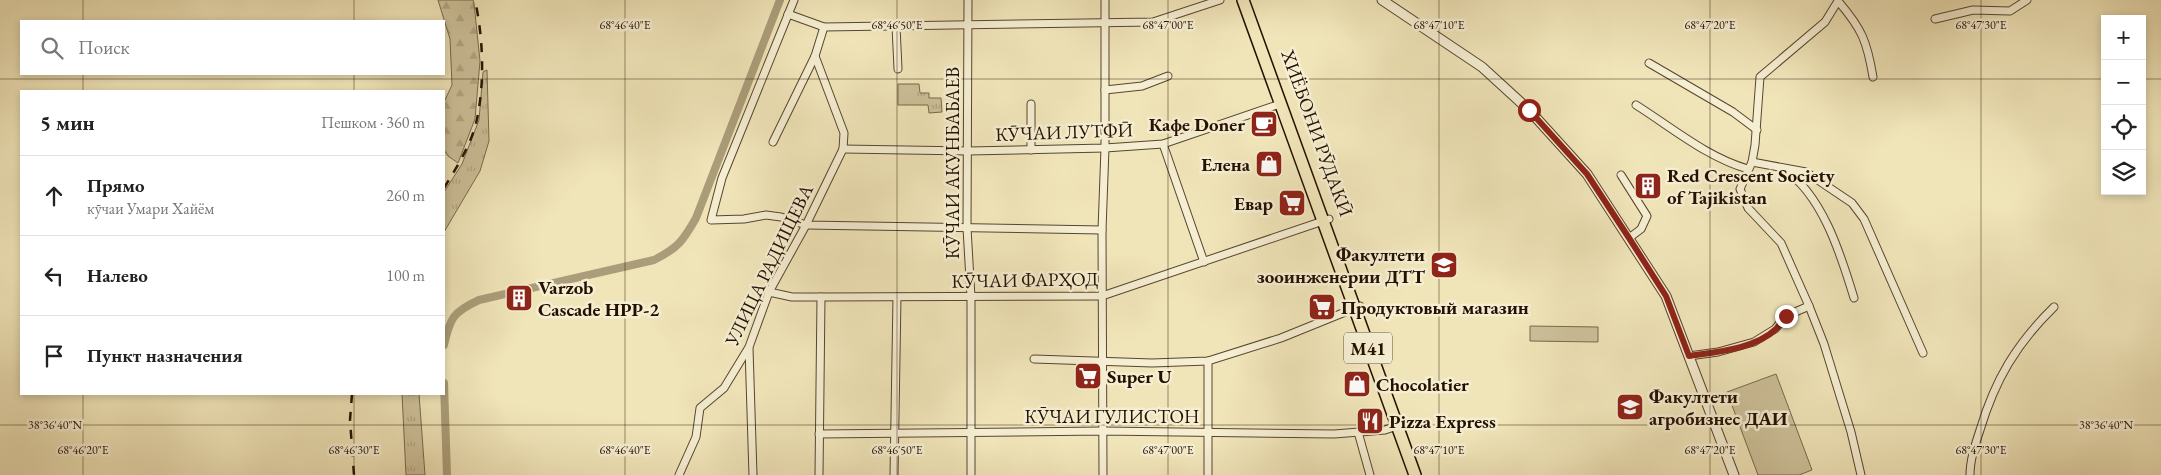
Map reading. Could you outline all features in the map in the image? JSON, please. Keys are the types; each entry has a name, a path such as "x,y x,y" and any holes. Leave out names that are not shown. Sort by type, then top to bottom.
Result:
{"highway":[{"name":"M41","path":"1243,0 1280,104 1311,179 1400,425 1414,475"},
{"name":"ХИЁБОНИ РӮДАКӢ","path":"1251,0 1311,179"},
{"path":"1400,425 1422,475"}],"street":[{"path":"794,0 722,178 711,220 744,219 766,215 781,217 806,225 1102,230"},
{"name":"КӮЧАИ АКУНБАБАЕВ","path":"968,0 967,228 971,298 971,475"},
{"path":"1103,475 1102,230 1105,148 1105,0"},
{"path":"788,14 824,27 1153,22 1220,0"},
{"path":"1382,0 1482,67 1529,110 1587,174 1666,296 1734,475"},
{"path":"1935,19 1973,10 2010,11 2027,0"},
{"path":"1860,475 1851,432 1824,344 1809,306 1780,243 1748,208 1740,189 1752,162 1757,130 1760,77 1825,22 1838,1 1854,20 1865,39 1873,77"},
{"path":"896,26 898,69"},
{"path":"773,142 815,56 824,27"},
{"path":"815,56 844,133 843,149"},
{"path":"1649,63 1733,112 1757,130"},
{"path":"1105,90 1142,86 1168,76"},
{"path":"1031,104 1032,150"},
{"name":"КӮЧАИ ЛУТФӢ","path":"843,149 1032,150 1163,144 1280,104"},
{"path":"1636,104 1703,148 1736,166 1748,170"},
{"path":"1163,144 1204,262"},
{"name":"УЛИЦА РАДИЩЕВА","path":"679,475 696,436 700,408 724,388 749,347 769,292 806,225 843,149"},
{"path":"1752,162 1806,172 1844,197 1858,210 1884,261 1923,353"},
{"path":"1777,166 1796,178 1822,216 1834,242 1854,298"},
{"path":"1621,175 1647,216 1641,229 1629,238"},
{"name":"КӮЧАИ ФАРҲОД","path":"769,292 792,297 821,298 1102,296 1326,221"},
{"path":"818,475 821,298"},
{"path":"894,475 893,434 897,298"},
{"path":"1689,356 1718,352 1754,342 1775,329 1786,316 1809,306"},
{"path":"1970,475 1976,444 1994,389 2007,364 2030,331 2054,307"},
{"path":"1034,359 1152,364 1208,361 1281,338 1357,308"},
{"path":"749,347 753,475"},
{"path":"1208,361 1208,475"},
{"name":"КӮЧАИ ГУЛИСТОН","path":"819,434 1104,431 1209,433 1358,432 1385,430 1400,425"},
{"path":"1358,432 1370,475"}],"green space":[{"path":"438,0 473,0 480,61 475,119 458,163 445,152 445,100 452,85 450,39"},
{"path":"487,70 489,141 480,171 445,230 445,190 462,164 479,120 483,72"},
{"path":"898,84 919,84 920,93 929,93 929,98 941,98 942,112 929,113 928,105 898,105"},
{"path":"1530,326 1598,327 1598,342 1530,341"},
{"path":"1776,374 1812,470 1799,475 1758,475 1727,392"},
{"path":"402,395 419,395 425,475 406,475"}],"waterway":[{"path":"445,341 448,328 458,312 479,300 654,260 669,252 679,243 696,218 780,0"},
{"path":"444,395 447,475"}],"railway":[{"path":"445,186 468,146 475,128 480,104 482,59 480,29 475,0"},
{"path":"352,395 350,420 354,475"}],"place":[{"name":"Кафе Doner","path":"1264,124"},
{"name":"Елена","path":"1269,164"},
{"name":"Red Crescent Society of Tajikistan","path":"1648,186"},
{"name":"Евар","path":"1292,203"},
{"name":"Факултети зооинженерии ДТТ","path":"1444,265"},
{"name":"Varzob Cascade HPP-2","path":"519,298"},
{"name":"Продуктовый магазин","path":"1322,307"},
{"name":"Super U","path":"1088,376"},
{"name":"Chocolatier","path":"1357,384"},
{"name":"Факултети агробизнес ДАИ","path":"1630,407"},
{"name":"Pizza Express","path":"1370,421"}],"route":[{"path":"1529,110 1587,174 1629,238 1666,296 1689,356 1718,352 1754,342 1775,329 1786,316"}]}
